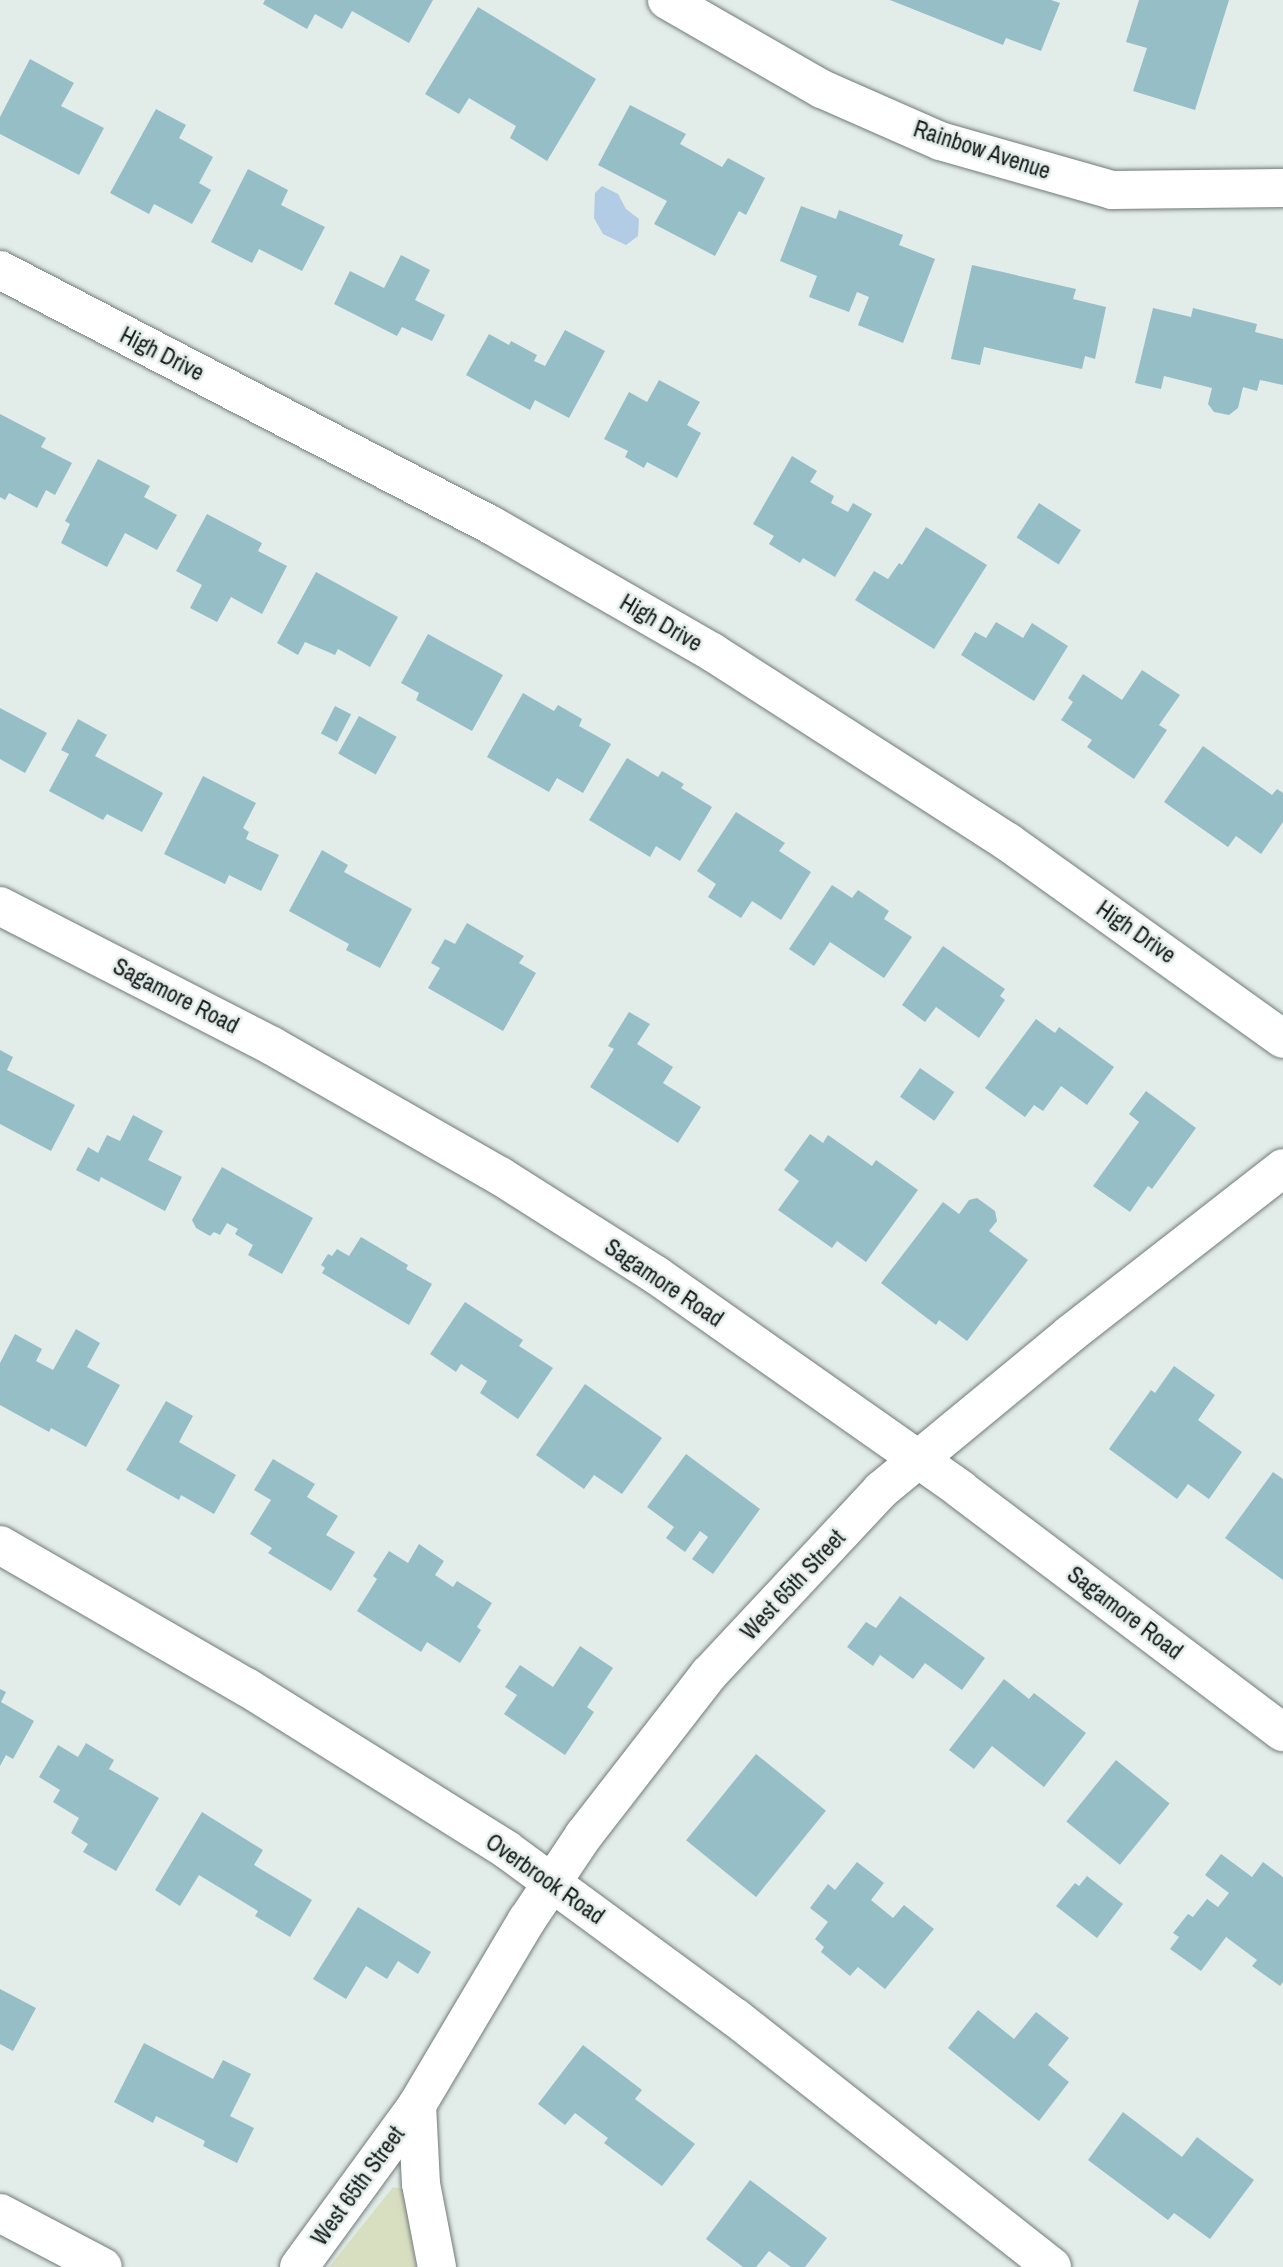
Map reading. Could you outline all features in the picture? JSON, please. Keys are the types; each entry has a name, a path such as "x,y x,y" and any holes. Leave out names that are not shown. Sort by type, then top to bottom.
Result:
{"street":[{"name":"Rainbow Avenue","path":"667,0 822,89 940,141 1112,190 1283,188"},
{"name":"High Drive","path":"0,270 491,526 712,652 1008,842 1283,1039"},
{"name":"Sagamore Road","path":"0,906 272,1046 500,1176 656,1275 918,1460 1283,1732"},
{"name":"West 65th Street","path":"299,2267 417,2105 552,1882 584,1835 709,1674 881,1490 1070,1334 1283,1168"},
{"name":"Overbrook Road","path":"0,1545 248,1688 507,1850 736,2018 1052,2267"},
{"name":"West 65th Street","path":"417,2105 421,2184 437,2267"},
{"path":"0,2213 103,2267"}],"green space":[{"path":"393,2187 402,2189 405,2194 416,2267 329,2267"}],"water":[{"path":"602,186 618,194 626,209 639,219 638,236 626,245 603,234 594,218 595,193"}],"building":[{"path":"265,0 433,0 409,43 352,11 342,29 315,14 307,29 263,4"},
{"path":"890,0 1051,0 1060,3 1041,51 1006,38 1003,45"},
{"path":"1139,0 1229,0 1195,110 1133,91 1147,48 1126,42"},
{"path":"478,7 596,79 547,161 510,138 516,126 469,98 459,114 425,94"},
{"path":"30,59 74,83 61,106 104,128 79,175 0,134 0,117"},
{"path":"630,105 686,134 680,144 722,167 728,158 765,178 746,215 739,211 715,256 654,224 667,201 598,165"},
{"path":"156,109 186,125 179,138 213,157 199,183 211,190 192,224 154,204 149,214 110,193"},
{"path":"248,169 288,190 281,205 325,227 302,271 259,249 252,263 211,242"},
{"path":"801,206 836,219 839,210 903,235 899,245 935,259 903,343 858,325 869,297 857,292 849,312 809,297 817,276 780,261"},
{"path":"401,255 430,270 415,300 445,315 432,341 402,327 397,336 334,304 350,271 384,288"},
{"path":"972,265 1076,289 1073,299 1106,307 1095,359 1085,356 1082,369 984,347 980,365 951,359"},
{"path":"1153,308 1191,317 1193,308 1257,324 1255,332 1283,339 1283,385 1260,380 1257,391 1243,387 1238,408 1229,415 1214,412 1208,404 1212,388 1164,376 1161,389 1135,383"},
{"path":"565,330 605,351 569,418 535,400 530,410 466,375 489,334 509,345 511,341 537,355 534,361 545,366"},
{"path":"659,380 700,402 687,425 701,433 677,478 647,462 644,468 625,457 628,451 604,439 629,392 647,402"},
{"path":"0,414 46,438 41,447 72,463 55,495 46,490 37,508 9,493 5,500 0,497"},
{"path":"792,456 817,471 810,482 834,496 831,503 848,512 853,503 872,514 835,577 803,558 800,563 769,544 774,536 753,524"},
{"path":"98,459 150,486 144,497 177,515 157,550 125,533 107,567 61,543 70,524 65,521"},
{"path":"1039,503 1081,530 1059,565 1017,537"},
{"path":"207,514 262,543 258,551 287,566 262,614 231,597 217,622 190,608 202,585 176,571"},
{"path":"926,527 987,565 934,649 855,600 874,571 888,579 899,563 902,565"},
{"path":"316,572 398,617 370,667 338,649 335,655 305,642 298,655 277,643"},
{"path":"996,622 1023,638 1032,623 1068,646 1034,701 961,655 975,632 986,638"},
{"path":"428,634 503,675 472,731 416,700 419,693 401,683"},
{"path":"1142,670 1180,695 1159,725 1167,730 1134,779 1087,747 1092,740 1061,720 1073,702 1068,698 1083,674 1122,700"},
{"path":"523,693 554,711 558,705 582,719 579,726 611,744 583,793 557,778 549,792 487,757"},
{"path":"335,706 351,714 337,742 321,734"},
{"path":"0,708 47,733 25,773 0,759"},
{"path":"359,716 397,737 376,774 338,754"},
{"path":"78,719 107,735 95,756 163,793 142,832 107,814 103,820 49,791 69,754 61,750"},
{"path":"1203,746 1272,795 1277,789 1283,793 1283,822 1261,854 1236,836 1228,847 1164,802"},
{"path":"627,758 658,777 662,771 684,784 681,788 712,807 680,861 656,846 650,857 589,820"},
{"path":"203,776 256,803 243,828 249,832 246,839 279,855 261,891 229,875 225,884 164,854"},
{"path":"736,812 785,843 779,851 811,872 781,920 752,901 741,918 708,897 716,884 697,871"},
{"path":"322,850 348,865 344,872 412,909 380,968 346,950 349,944 289,911"},
{"path":"832,885 852,898 858,890 889,911 884,919 912,937 884,978 830,942 814,966 789,949"},
{"path":"467,923 524,956 519,963 536,973 503,1031 428,988 440,968 431,963 445,939 455,944"},
{"path":"943,946 1005,989 1000,996 1005,1000 979,1038 936,1007 925,1022 902,1005"},
{"path":"629,1012 650,1024 637,1044 673,1067 663,1083 701,1107 678,1143 590,1087 614,1049 608,1046"},
{"path":"1036,1019 1055,1033 1059,1027 1114,1067 1087,1105 1061,1086 1043,1111 1034,1105 1025,1117 985,1088"},
{"path":"0,1050 13,1057 7,1070 75,1105 51,1151 0,1124"},
{"path":"920,1068 954,1092 934,1121 900,1097"},
{"path":"1146,1091 1196,1128 1152,1189 1148,1186 1130,1212 1093,1186 1139,1122 1129,1114"},
{"path":"133,1115 163,1131 148,1160 182,1177 165,1211 101,1177 99,1182 76,1170 88,1147 98,1153 107,1135 120,1141"},
{"path":"810,1134 823,1143 828,1135 872,1166 876,1160 918,1190 866,1262 837,1241 832,1248 778,1210 799,1181 784,1170"},
{"path":"222,1167 313,1218 282,1274 248,1255 253,1245 235,1234 238,1229 227,1223 220,1235 214,1232 210,1236 196,1228 192,1220"},
{"path":"977,1198 995,1211 997,1221 989,1231 1028,1260 967,1341 939,1320 936,1325 881,1283 943,1202 959,1214 969,1200"},
{"path":"361,1237 408,1265 406,1269 432,1284 409,1325 322,1273 325,1268 321,1265 328,1254 332,1256 337,1249 349,1256"},
{"path":"465,1302 523,1340 519,1346 553,1368 518,1419 480,1393 487,1381 461,1364 456,1372 430,1354"},
{"path":"76,1329 100,1343 87,1367 120,1385 86,1447 51,1428 49,1432 0,1405 0,1363 15,1334 42,1349 36,1361 53,1370"},
{"path":"1174,1366 1215,1395 1198,1420 1242,1452 1209,1499 1188,1484 1177,1499 1109,1449 1151,1390 1155,1393"},
{"path":"585,1384 662,1438 622,1494 594,1475 584,1489 536,1455"},
{"path":"166,1401 193,1416 179,1442 236,1475 214,1514 181,1495 179,1500 126,1470"},
{"path":"686,1454 760,1509 713,1574 692,1559 708,1537 700,1531 685,1552 666,1538 674,1527 647,1507"},
{"path":"273,1459 315,1484 307,1497 338,1516 326,1535 355,1552 331,1591 268,1553 272,1548 250,1534 271,1500 254,1490"},
{"path":"1273,1472 1283,1479 1283,1580 1225,1538"},
{"path":"419,1544 444,1561 435,1575 453,1587 457,1581 492,1603 477,1627 481,1630 460,1663 427,1642 421,1652 357,1611 377,1579 373,1576 389,1551 408,1563"},
{"path":"900,1596 985,1658 962,1690 925,1663 913,1679 880,1655 873,1666 847,1647 866,1622 876,1628"},
{"path":"580,1646 613,1668 587,1707 594,1712 565,1755 504,1714 517,1695 505,1687 520,1665 553,1687"},
{"path":"1004,1679 1029,1699 1034,1693 1086,1733 1044,1787 992,1746 974,1769 949,1750"},
{"path":"0,1689 6,1692 1,1702 34,1721 13,1759 6,1755 0,1766"},
{"path":"86,1743 114,1760 109,1769 159,1798 116,1871 83,1852 88,1844 71,1833 79,1818 53,1802 60,1790 39,1777 58,1745 78,1757"},
{"path":"756,1754 826,1811 756,1897 686,1840"},
{"path":"1116,1760 1170,1803 1120,1865 1066,1821"},
{"path":"202,1812 263,1850 254,1865 312,1900 290,1937 255,1916 258,1911 199,1875 180,1906 155,1890"},
{"path":"1221,1854 1252,1877 1263,1862 1283,1877 1283,1982 1280,1986 1252,1966 1257,1960 1226,1937 1201,1971 1170,1949 1179,1937 1173,1933 1188,1914 1193,1917 1207,1899 1218,1907 1229,1893 1205,1875"},
{"path":"857,1862 884,1883 871,1900 893,1918 904,1905 934,1929 885,1989 858,1967 850,1976 821,1952 824,1947 815,1939 828,1922 810,1908 828,1884 835,1890"},
{"path":"1087,1876 1123,1904 1097,1938 1056,1906 1075,1883 1079,1886"},
{"path":"358,1907 431,1952 418,1974 398,1961 387,1979 366,1966 346,1999 313,1979"},
{"path":"0,1989 36,2008 13,2051 0,2044"},
{"path":"978,2010 1014,2039 1036,2012 1069,2038 1048,2065 1069,2082 1039,2121 948,2048"},
{"path":"144,2043 213,2079 223,2060 251,2074 230,2116 254,2128 237,2163 203,2146 205,2141 156,2116 153,2123 114,2102"},
{"path":"583,2045 642,2090 635,2099 695,2144 662,2186 604,2143 608,2138 575,2113 565,2125 538,2104"},
{"path":"1123,2112 1182,2157 1197,2137 1254,2180 1210,2239 1174,2213 1168,2220 1088,2160"},
{"path":"750,2180 827,2238 805,2267 791,2267 769,2251 756,2267 743,2267 706,2239"}]}
